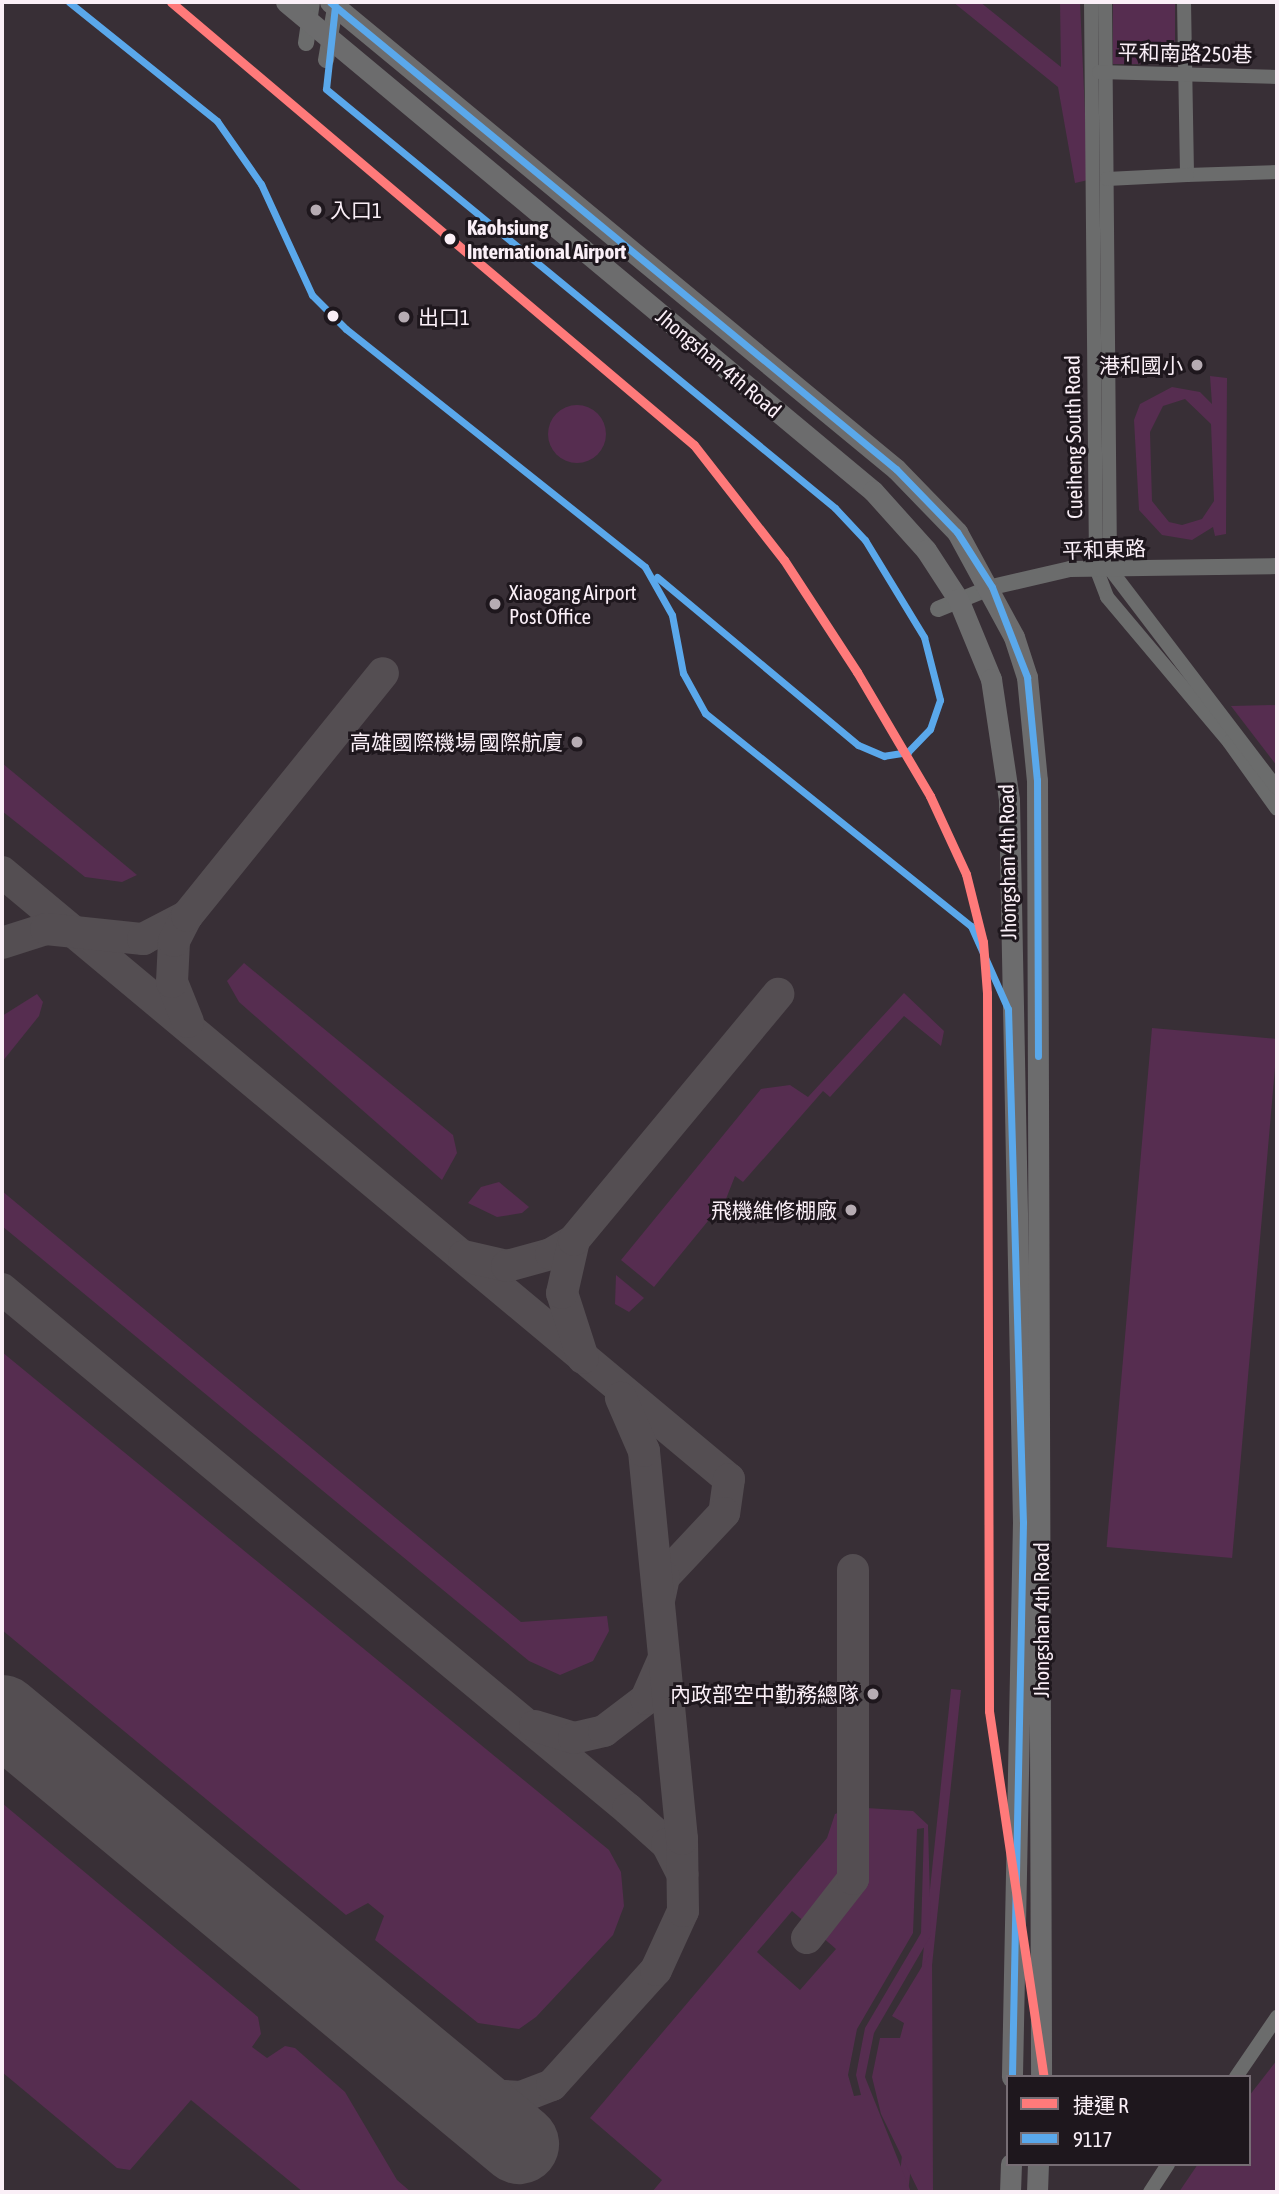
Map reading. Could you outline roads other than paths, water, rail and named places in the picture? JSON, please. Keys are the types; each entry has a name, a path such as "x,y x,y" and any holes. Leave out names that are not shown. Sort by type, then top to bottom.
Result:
{"main road":[{"name":"Jhongshan 4th Road","path":"286,2 310,11 331,38 873,491 926,550 958,599 991,679 1009,800 1023,1522 1012,2075"},
{"name":"Jhongshan 4th Road","path":"334,3 896,468 957,532 992,587 1027,677 1037,780 1041,2075"},
{"path":"1010,2192 1011,2166"},
{"path":"1038,2166 1038,2192"}],"street":[{"name":"Cueiheng South Road","path":"1091,2 1103,568 1107,597 1277,809"},
{"name":"Cueiheng South Road","path":"1103,568 1108,73 1105,2"},
{"path":"1184,2 1187,175"},
{"path":"327,60 334,3"},
{"path":"306,43 310,11"},
{"name":"平和南路250巷","path":"1091,72 1277,77"},
{"path":"1107,179 1277,172"},
{"name":"平和東路","path":"938,609 992,587 1103,568 1277,566"},
{"path":"1103,568 1277,788"},
{"path":"1237,2075 1277,2017"},
{"path":"1150,2192 1167,2166"}],"metro line":[{"name":"R","path":"171,2 694,445 784,560 857,672 930,796 966,874 983,942 987,993 989,1711 1044,2075"}],"place":[{"name":"入口1","path":"316,210"},
{"name":"Kaohsiung International Airport","path":"450,239"},
{"name":"出口1","path":"404,317"},
{"name":"港和國小","path":"1197,365"},
{"name":"Xiaogang Airport Post Office","path":"495,604"},
{"name":"高雄國際機場 國際航廈","path":"577,742"},
{"name":"飛機維修棚廠","path":"851,1210"},
{"name":"內政部空中勤務總隊","path":"873,1694"}]}
